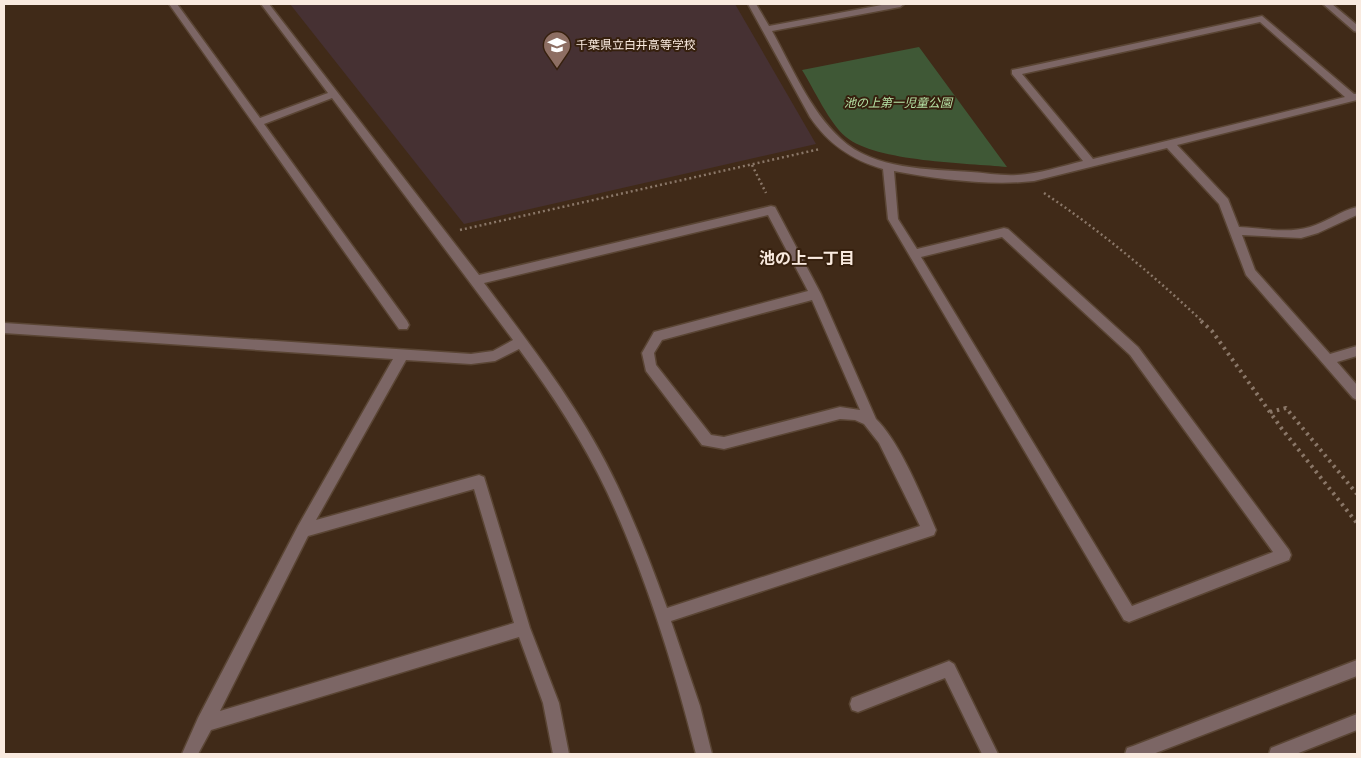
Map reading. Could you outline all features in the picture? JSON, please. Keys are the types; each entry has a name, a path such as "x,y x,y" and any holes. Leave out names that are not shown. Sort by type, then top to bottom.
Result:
{"street":[{"path":"173,4 403,325"},
{"path":"265,4 476,280 548,379 612,488 647,572 692,706 704,754"},
{"path":"752,4 815,117 827,132 856,155 888,167 1016,179 1034,177 1355,98"},
{"path":"767,29 858,8 900,4"},
{"path":"1327,4 1357,28"},
{"path":"1091,163 1015,72 1262,19 1355,98"},
{"path":"257,123 334,94"},
{"path":"1170,144 1224,202 1250,272 1357,394"},
{"path":"888,167 893,218 914,254 1129,615 1284,555 1134,350 1004,232 914,254"},
{"path":"476,280 770,210 815,294 871,420 883,436 929,530 662,617"},
{"path":"1234,231 1307,233 1328,224 1342,215 1357,211"},
{"path":"815,294 658,336 648,353 650,367 707,441 724,443 840,413 854,413 871,420"},
{"path":"4,328 471,359 495,356 521,342"},
{"path":"1328,360 1357,352"},
{"path":"190,754 303,531 402,355"},
{"path":"303,531 479,481 523,628 551,703 561,754"},
{"path":"204,724 523,628"},
{"path":"1133,754 1357,668"},
{"path":"858,704 949,669 990,754"},
{"path":"1276,754 1357,722"}],"path":[{"path":"460,230 822,148"},
{"path":"752,164 772,205 770,210"},
{"path":"1016,179 1051,196 1084,220 1160,282 1212,331 1270,412 1357,523"},
{"path":"1270,412 1286,408 1357,494"}],"shaded area":[{"name":"千葉県立白井高等学校","path":"290,4 735,4 816,144 464,224"}],"green space":[{"name":"池の上第一児童公園","path":"919,47 1007,167 923,160 878,152 860,145 840,131 822,105 802,70"}],"place":[{"name":"千葉県立白井高等学校","path":"557,69"}],"district":[{"name":"池の上一丁目","path":"807,258"}]}
